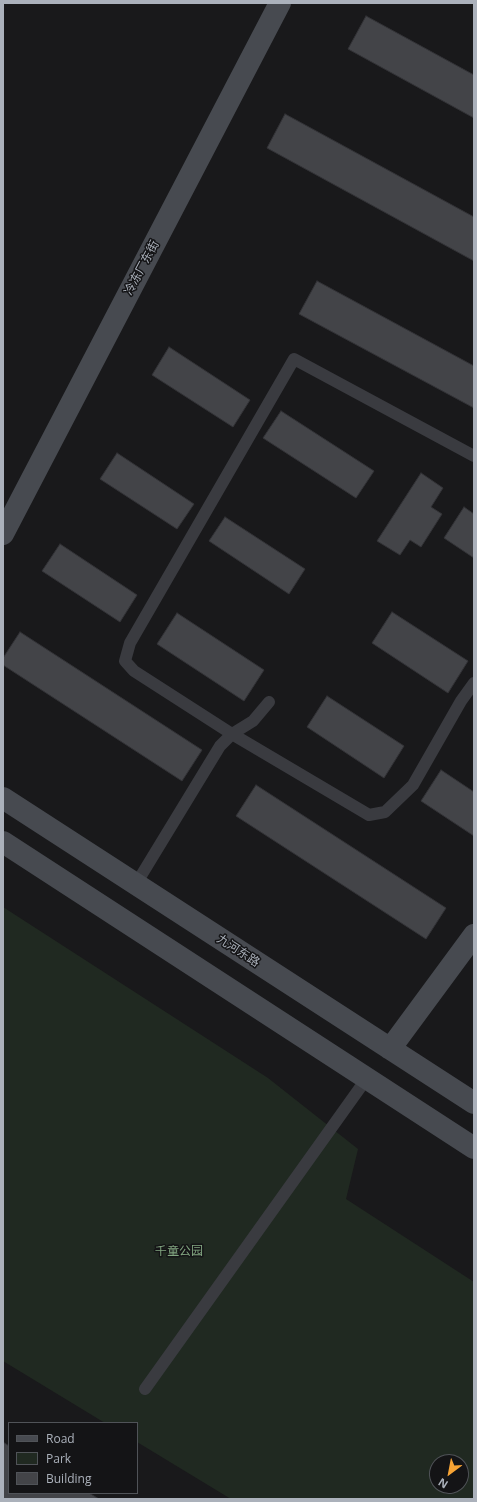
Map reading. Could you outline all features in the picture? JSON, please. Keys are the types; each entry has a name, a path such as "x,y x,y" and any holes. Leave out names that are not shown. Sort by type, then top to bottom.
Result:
{"main road":[{"name":"冷冻厂东街","path":"3,534 280,3"},
{"name":"九河东路","path":"3,798 474,1104"},
{"path":"3,842 474,1148"},
{"path":"390,1049 474,935"}],"lane":[{"path":"474,456 294,359 130,643 125,661 134,671 232,734 369,815 385,812 413,785 461,701 474,683"},
{"path":"136,884 220,746 232,734 252,722 270,702"},
{"path":"145,1389 367,1078"}],"green space":[{"name":"千童公园","path":"3,907 268,1078 358,1149 346,1199 474,1282 474,1499 231,1499 138,1443 138,1422 103,1422 3,1361"}],"building":[{"path":"366,16 474,75 474,118 348,49"},
{"path":"285,114 474,217 474,261 267,148"},
{"path":"317,281 474,366 474,408 299,314"},
{"path":"169,347 250,400 233,427 152,375"},
{"path":"281,411 374,471 356,498 263,438"},
{"path":"117,453 194,504 177,529 100,479"},
{"path":"421,473 443,488 431,507 442,514 421,547 410,540 400,555 377,541"},
{"path":"464,507 474,514 474,558 444,538"},
{"path":"225,517 305,569 289,594 209,541"},
{"path":"60,544 137,595 120,622 42,571"},
{"path":"392,612 468,661 448,693 372,643"},
{"path":"177,613 264,670 244,701 157,644"},
{"path":"20,632 202,750 182,781 3,665 3,658"},
{"path":"327,696 404,746 384,778 307,727"},
{"path":"441,770 474,792 474,836 421,801"},
{"path":"256,785 446,908 426,939 236,816"},
{"path":"3,1442 8,1445 8,1494 91,1494 99,1499 3,1499"}]}
